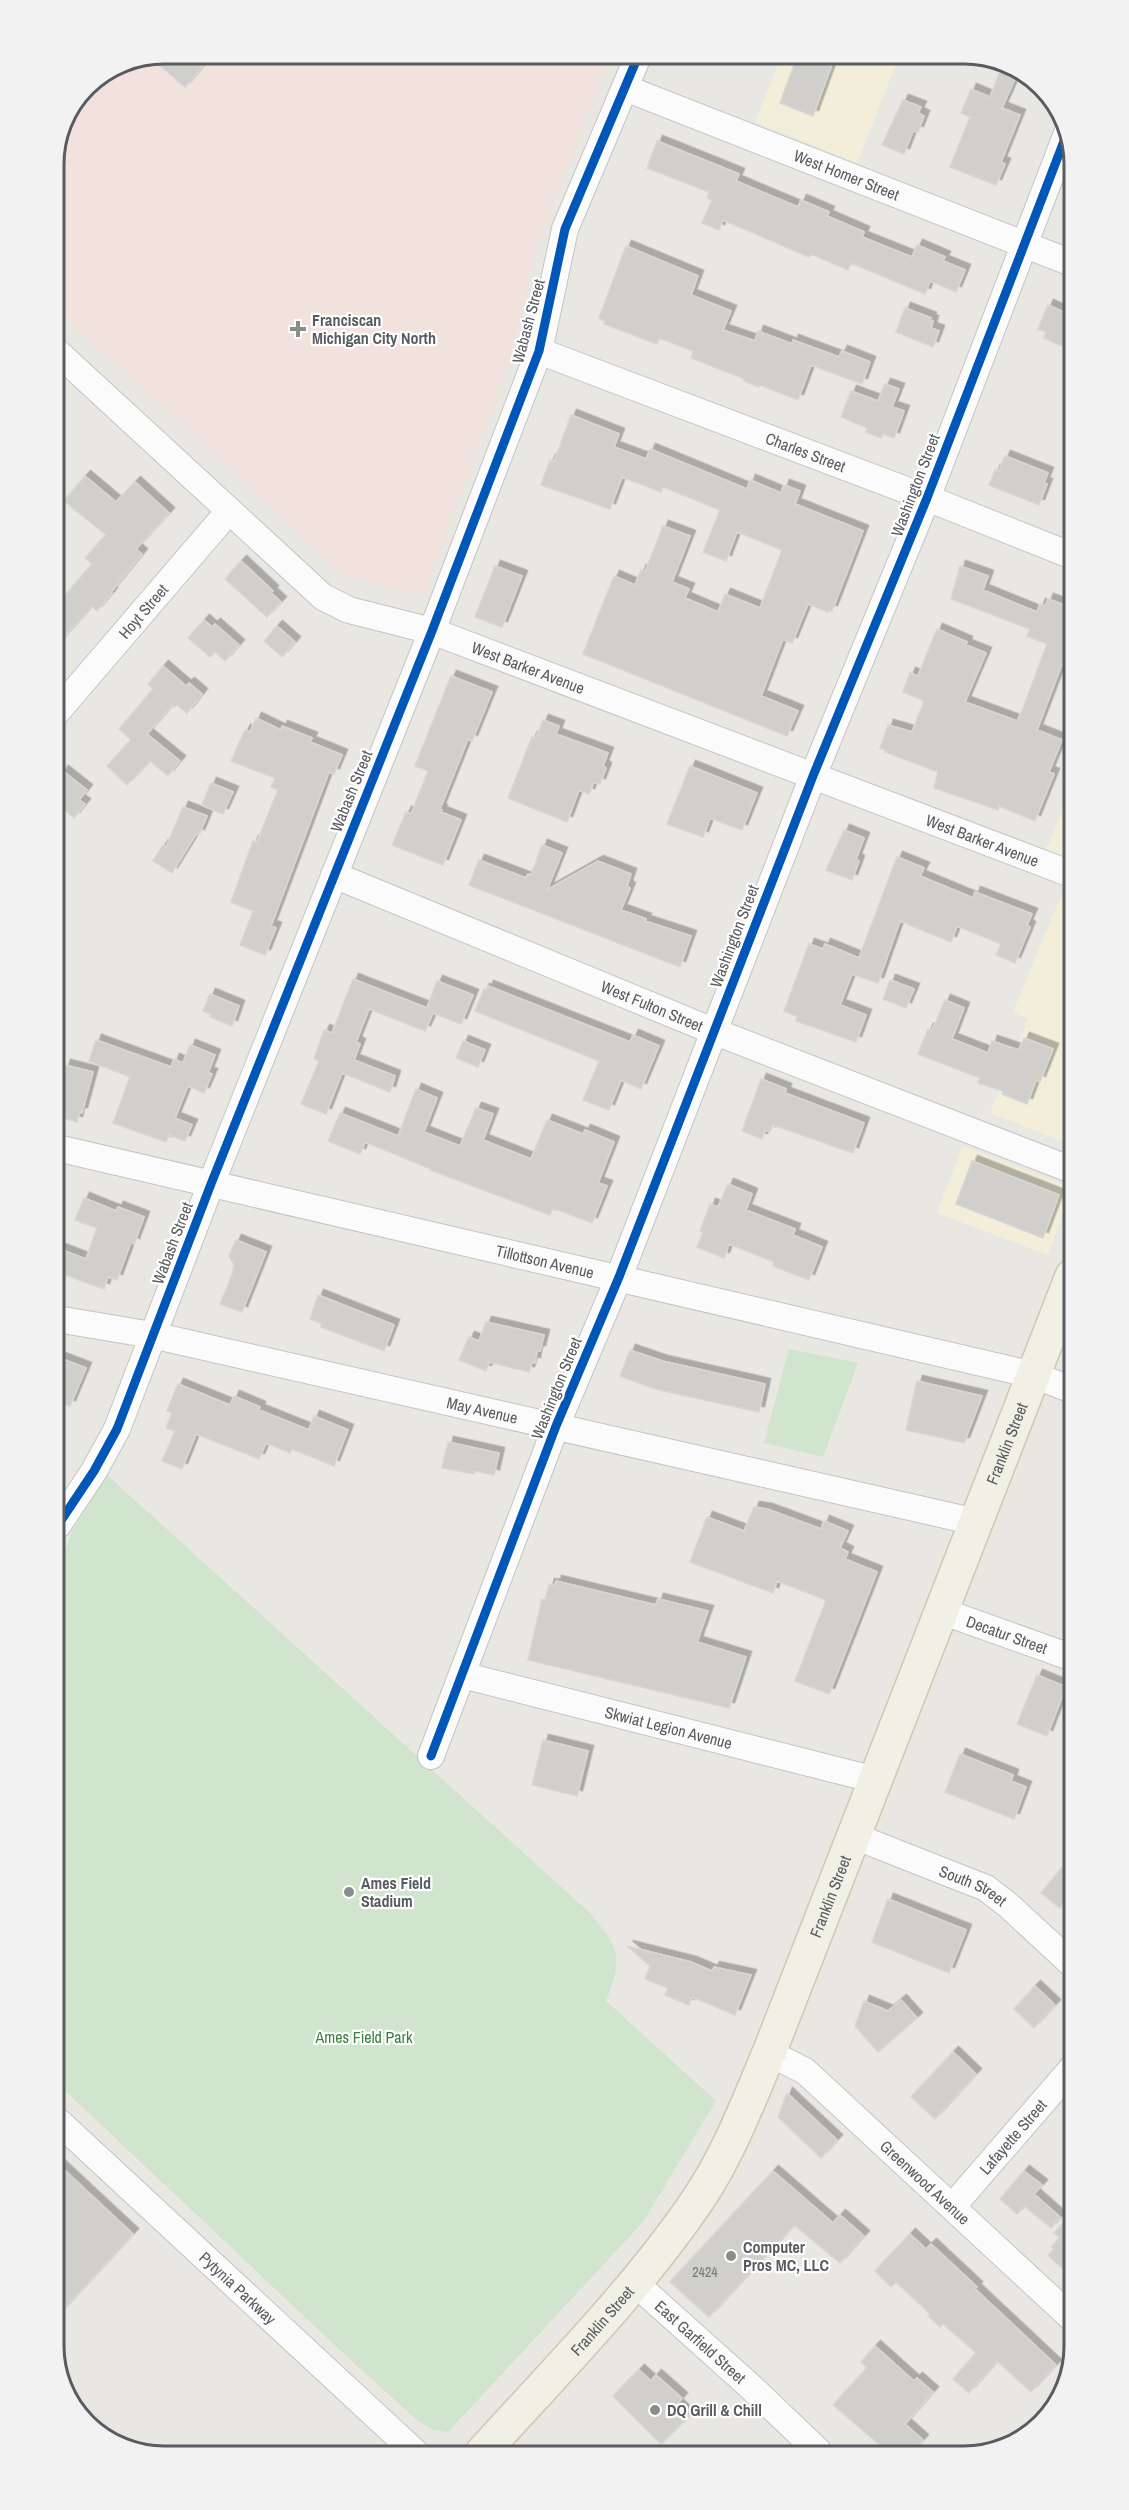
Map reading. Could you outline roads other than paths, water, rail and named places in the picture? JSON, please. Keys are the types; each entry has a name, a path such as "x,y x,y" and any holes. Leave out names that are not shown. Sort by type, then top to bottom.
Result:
{"main road":[{"name":"Franklin Street","path":"489,2445 634,2283 695,2204 728,2148 769,2053 1064,1297"}],"street":[{"name":"Wabash Street","path":"64,1515 94,1471 117,1429 211,1184 432,631 539,351 565,229 635,65"},
{"name":"West Homer Street","path":"625,88 1064,260"},
{"name":"Washington Street","path":"431,1756 556,1426 619,1277 813,776 927,498 1063,144"},
{"name":"Charles Street","path":"539,351 927,498 1064,553"},
{"name":"West Barker Avenue","path":"65,359 322,597 349,610 432,631 1064,871"},
{"name":"Hoyt Street","path":"65,703 229,511"},
{"name":"West Fulton Street","path":"334,875 713,1030 1064,1167"},
{"name":"Tillottson Avenue","path":"65,1150 1034,1375 1064,1387"},
{"name":"May Avenue","path":"64,1320 152,1335 976,1522"},
{"name":"Decatur Street","path":"941,1611 1064,1655"},
{"name":"Skwiat Legion Avenue","path":"462,1675 876,1780"},
{"name":"South Street","path":"854,1836 986,1887 1064,1957"},
{"name":"Greenwood Avenue","path":"769,2053 805,2071 1064,2311"},
{"name":"Lafayette Street","path":"952,2207 1064,2078"},
{"name":"Pytynia Parkway","path":"64,2127 408,2445"},
{"name":"East Garfield Street","path":"634,2283 752,2388 813,2446"}],"place":[{"name":"Franciscan Michigan City North","path":"298,329"},
{"name":"Ames Field Stadium","path":"349,1892"},
{"name":"Computer Pros MC, LLC","path":"731,2256"},
{"name":"DQ Grill & Chill","path":"655,2410"}],"park label":[{"name":"Ames Field Park","path":"364,2037"}]}
